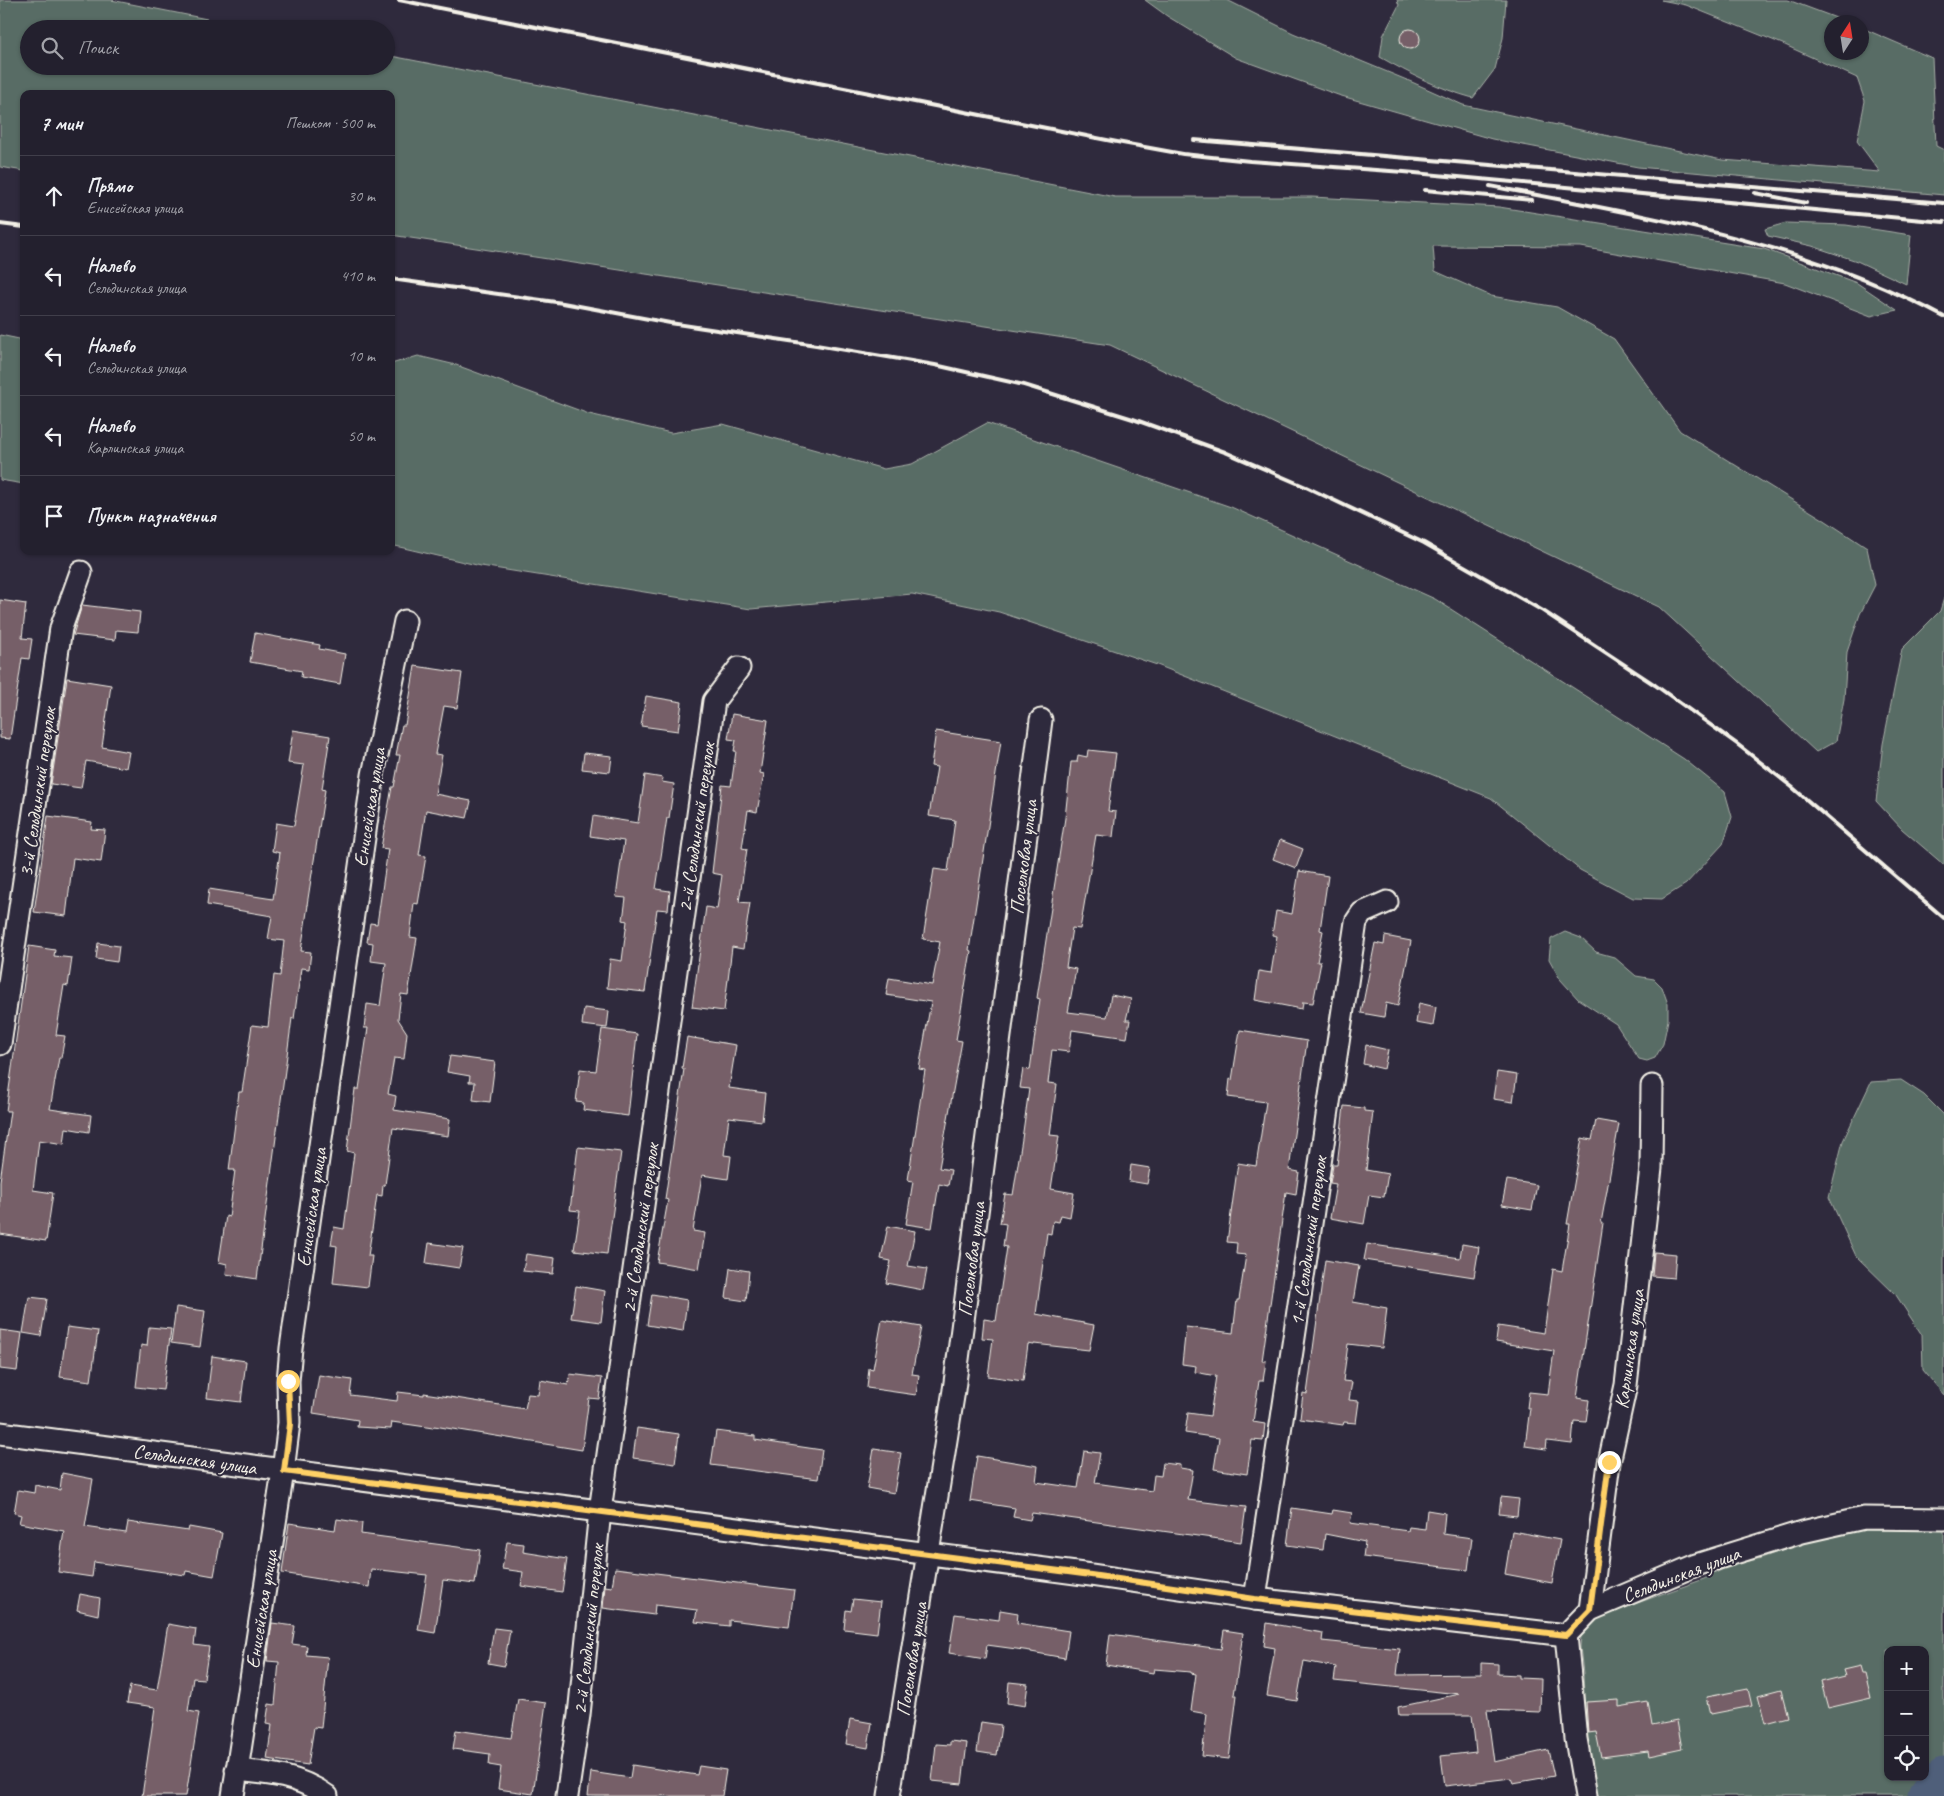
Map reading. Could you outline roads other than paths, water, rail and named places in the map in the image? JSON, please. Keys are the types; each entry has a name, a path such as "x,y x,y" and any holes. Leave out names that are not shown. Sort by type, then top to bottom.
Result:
{"street":[{"name":"3-й Сельдинский переулок","path":"0,1044 61,628 80,572"},
{"name":"Енисейская улица","path":"233,1796 284,1471 290,1424 288,1381 291,1348 372,775 405,621"},
{"name":"2-й Сельдинский переулок","path":"567,1796 580,1715 600,1511 714,701 739,668"},
{"name":"Поселковая улица","path":"888,1796 954,1390 1042,720"},
{"name":"1-й Сельдинский переулок","path":"1255,1599 1356,922 1362,913 1387,902"},
{"name":"Карлинская улица","path":"1590,1610 1609,1462 1626,1386 1651,1168 1652,1086"},
{"name":"Сельдинская улица","path":"0,1433 1091,1575 1255,1599 1566,1635 1590,1610 1696,1565 1802,1532 1864,1518 1944,1519"},
{"path":"1566,1635 1576,1739 1586,1796"},
{"path":"236,1770 273,1773 294,1779 314,1787 327,1796"}],"waterway":[{"path":"1927,1796 1944,1776"}],"railway":[{"path":"399,0 1183,154 1250,161 1404,172 1944,222"},
{"path":"1194,140 1944,203"},
{"path":"1490,186 1606,208 1722,234 1779,250 1836,269 1891,291 1944,317"},
{"path":"1425,190 1532,200"},
{"path":"1755,193 1806,203"},
{"path":"0,224 20,226"},
{"path":"395,280 563,303 670,323 935,365 1024,385 1133,419 1225,452 1306,487 1424,543 1543,611 1655,685 1737,744 1792,787 1944,918"}]}
